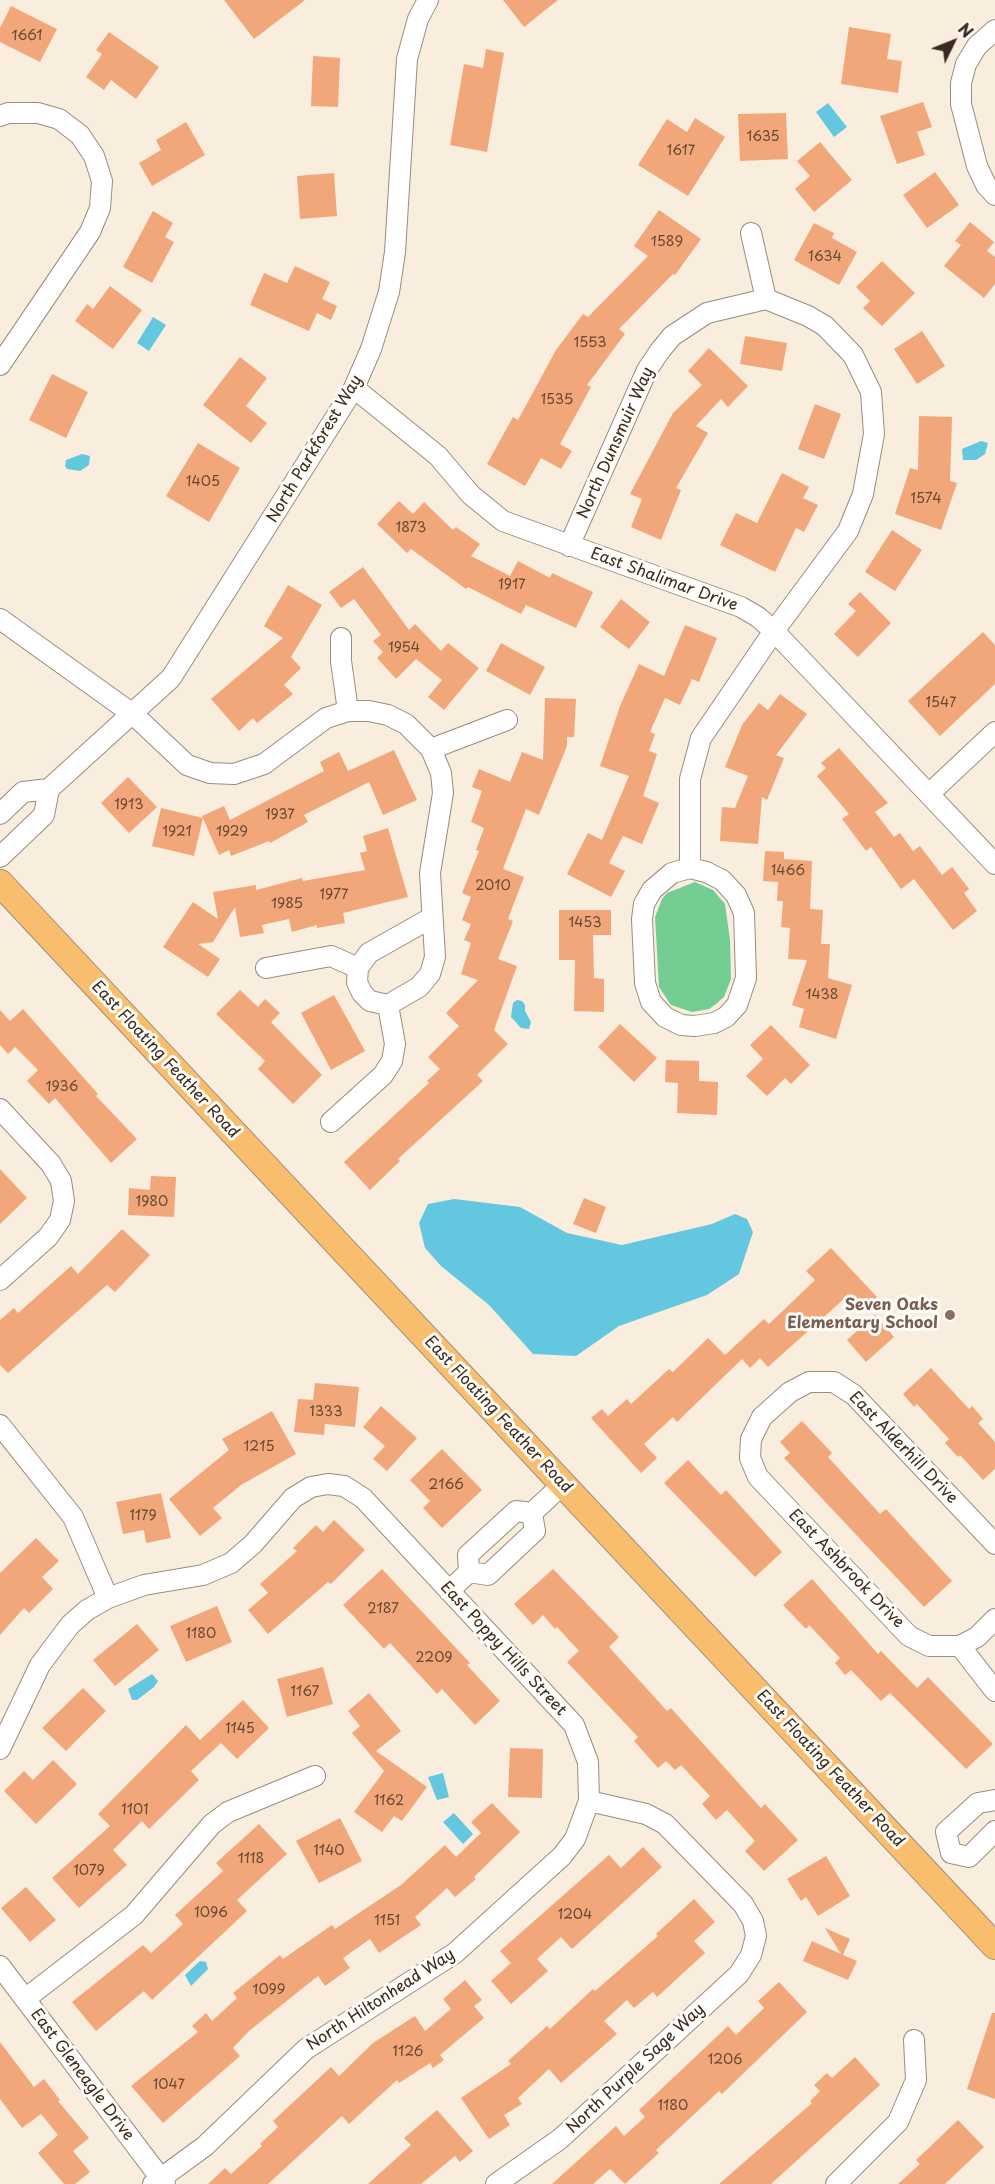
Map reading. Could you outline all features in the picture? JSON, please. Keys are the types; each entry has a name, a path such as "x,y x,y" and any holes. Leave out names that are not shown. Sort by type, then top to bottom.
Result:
{"main road":[{"name":"East Floating Feather Road","path":"0,884 995,1946"}],"street":[{"name":"North Parkforest Way","path":"0,814 23,792 49,789 134,715 171,678 354,388 371,349 389,292 395,252 407,59 411,39 427,0"},
{"path":"995,30 976,46 966,64 961,83 961,104 978,166 986,184 995,195"},
{"path":"0,116 8,113 38,112 59,120 80,135 94,156 102,181 100,208 90,232 0,365"},
{"path":"690,868 690,779 694,758 712,719 848,531 857,513 874,434 874,413 863,372 840,339 808,316 766,299 751,233"},
{"name":"North Dunsmuir Way","path":"569,546 647,370 658,352 689,323 707,313 766,299"},
{"name":"East Shalimar Drive","path":"354,388 438,456 486,510 522,529 741,607 774,631 995,864"},
{"path":"0,619 134,715 188,765 210,773 234,774 264,764 326,718 348,711 369,711 388,716 419,734 431,749 441,773 443,793 430,873 435,957 430,974 419,987 388,1005 370,1001 362,993 357,982 358,968 369,953 431,918"},
{"path":"341,638 341,661 348,711"},
{"path":"431,749 507,720"},
{"path":"929,795 995,732"},
{"path":"0,857 44,815 49,789"},
{"path":"690,868 706,872 722,880 736,895 744,913 746,978 737,1005 726,1017 714,1023 695,1026 681,1025 665,1017 651,1002 645,983 642,920 644,904 652,890 672,873 690,868"},
{"path":"266,968 331,956 358,968"},
{"path":"331,1122 383,1075 392,1062 394,1044 388,1005"},
{"path":"0,1109 51,1164 61,1181 64,1201 60,1220 48,1237 0,1280"},
{"name":"East Alderhill Drive","path":"751,1439 762,1417 790,1392 809,1382 834,1382 854,1395 995,1544"},
{"path":"0,1425 73,1516 108,1598 87,1610 53,1644 40,1665 0,1749"},
{"name":"East Ashbrook Drive","path":"751,1439 750,1458 758,1477 909,1636 929,1646 960,1646"},
{"name":"East Poppy Hills Street","path":"108,1598 144,1585 203,1575 231,1563 253,1544 294,1498 311,1487 328,1484 344,1486 363,1498 573,1725 588,1762 589,1801"},
{"path":"532,1513 563,1484"},
{"path":"449,1591 468,1572 468,1555 516,1511 532,1513"},
{"path":"468,1572 488,1575 535,1531 532,1513"},
{"path":"995,1619 977,1636 960,1646 995,1691"},
{"path":"25,1999 134,1915 212,1824 228,1812 315,1776"},
{"path":"951,1853 946,1832 978,1803 995,1800"},
{"name":"North Purple Sage Way","path":"496,2184 560,2139 738,1974 752,1955 756,1936 753,1921 743,1904 665,1824 646,1814 589,1801"},
{"name":"North Hiltonhead Way","path":"159,2182 220,2132 306,2049 455,1953 562,1856 575,1839 589,1801"},
{"path":"951,1853 969,1857 995,1831"},
{"path":"929,1875 951,1853"},
{"name":"East Gleneagle Drive","path":"0,1966 159,2182"},
{"path":"836,2184 898,2122 916,2080 914,2040"}],"green space":[{"path":"695,882 713,890 725,904 730,940 731,979 724,997 716,1004 709,1009 692,1012 671,1005 659,987 655,917 667,893"}],"water":[{"path":"828,103 847,127 834,137 816,112"},
{"path":"153,317 166,325 149,351 137,343"},
{"path":"981,441 988,443 985,454 976,460 963,460 962,449"},
{"path":"82,454 90,456 89,465 80,471 67,469 66,460"},
{"path":"517,1000 522,1001 525,1005 525,1011 531,1022 529,1029 521,1028 511,1017 513,1003"},
{"path":"454,1199 520,1207 567,1233 622,1245 712,1224 735,1214 747,1219 753,1232 739,1274 707,1295 619,1326 576,1356 533,1354 489,1305 441,1266 425,1248 419,1223 428,1204"},
{"path":"152,1674 158,1681 154,1687 137,1700 132,1700 128,1689"},
{"path":"443,1773 449,1797 437,1800 428,1777"},
{"path":"454,1813 473,1834 463,1844 443,1822"},
{"path":"200,1961 206,1962 208,1969 191,1986 185,1975"}],"building":[{"path":"224,0 305,0 254,39"},
{"path":"503,0 558,0 524,27"},
{"path":"11,6 57,29 40,62 0,42 0,28"},
{"path":"849,27 891,34 887,59 902,61 898,93 841,84"},
{"path":"109,32 159,67 136,99 111,80 104,90 86,77 102,54 96,50"},
{"path":"486,49 504,53 487,152 450,145 464,64 483,68"},
{"path":"313,56 340,58 338,107 311,106"},
{"path":"923,102 932,127 917,132 925,155 897,164 880,116"},
{"path":"786,113 788,159 740,161 738,114"},
{"path":"695,118 725,137 688,196 638,165 667,119 687,132"},
{"path":"186,122 205,155 152,186 139,163 161,150 156,140"},
{"path":"820,142 852,180 814,212 795,189 810,176 797,161"},
{"path":"935,172 959,205 927,228 903,195"},
{"path":"334,173 337,216 300,219 297,176"},
{"path":"659,210 701,239 675,275 673,274 619,329 625,334 587,385 591,387 560,444 572,451 561,469 541,458 525,486 487,464 513,417 518,420 556,350 583,314 588,317 648,256 634,246"},
{"path":"153,211 173,223 165,237 174,242 152,283 123,267"},
{"path":"970,222 994,242 987,251 995,257 995,284 984,298 944,266 961,245 955,241"},
{"path":"814,223 834,233 832,238 857,252 839,285 794,260"},
{"path":"882,261 915,293 882,326 863,308 870,301 856,287"},
{"path":"295,266 330,282 322,299 337,306 331,320 317,313 309,331 250,305 264,273 287,283"},
{"path":"110,286 142,310 113,349 75,321 87,304 93,309"},
{"path":"922,331 945,366 917,384 894,349"},
{"path":"745,336 787,343 782,371 740,364"},
{"path":"709,348 748,386 728,407 721,399 696,426 708,433 676,488 681,490 661,540 631,527 642,499 630,494 673,413 702,385 688,371"},
{"path":"240,357 267,378 246,406 267,423 251,443 203,405"},
{"path":"52,374 88,392 66,438 29,420"},
{"path":"815,404 841,414 824,459 798,449"},
{"path":"919,416 952,417 950,481 957,483 941,530 895,514 910,468 918,470"},
{"path":"198,443 240,468 209,522 166,496"},
{"path":"782,473 809,487 803,498 818,505 804,532 796,528 775,572 720,545 736,513 757,523"},
{"path":"399,501 413,514 424,502 453,530 456,527 480,544 471,556 510,576 518,561 550,578 552,573 593,592 576,628 526,605 521,614 468,587 466,589 411,549 407,553 377,524"},
{"path":"892,530 922,550 895,591 865,572"},
{"path":"363,567 409,630 415,624 441,651 448,643 479,668 444,710 428,697 442,680 416,659 396,679 377,658 383,652 373,641 381,635 354,599 341,608 329,592"},
{"path":"288,585 322,605 291,657 301,668 284,685 293,694 257,723 253,718 239,731 211,699 283,638 264,626"},
{"path":"860,592 891,623 858,657 834,634 856,611 848,604"},
{"path":"621,599 650,622 629,649 600,627"},
{"path":"685,625 717,638 699,682 692,679 680,705 665,698 650,732 655,734 649,751 657,754 643,796 659,803 642,844 623,836 609,863 625,871 611,897 567,874 588,833 602,840 629,776 600,766 620,706 639,664 664,676"},
{"path":"983,632 995,645 995,684 940,736 908,701"},
{"path":"501,643 545,667 530,695 486,671"},
{"path":"780,694 807,714 776,755 784,758 767,800 762,797 758,844 720,841 722,807 735,808 748,776 725,767 742,725 759,703 768,710"},
{"path":"545,698 576,699 574,737 567,737 567,746 539,815 526,809 503,869 524,877 508,919 513,921 498,959 517,966 494,1030 508,1044 477,1075 483,1081 398,1159 400,1161 370,1190 344,1162 429,1083 427,1081 440,1069 428,1057 459,1026 446,1013 478,980 461,974 471,943 464,940 471,924 462,920 471,897 462,893 479,851 476,850 484,828 471,822 482,791 472,787 479,769 510,782 522,752 543,760"},
{"path":"839,748 888,803 875,812 894,837 900,833 913,851 920,846 942,875 952,867 969,889 964,893 977,911 953,930 914,879 901,889 871,847 866,851 842,819 849,814 817,776 826,768 821,763"},
{"path":"394,750 417,800 383,815 369,782 304,815 308,822 270,843 269,841 231,856 229,850 219,855 202,816 224,806 230,820 324,771 320,762 339,752 348,771"},
{"path":"128,777 157,807 129,833 101,803"},
{"path":"161,808 203,818 194,856 152,846"},
{"path":"388,828 408,897 343,913 345,923 317,928 317,925 292,932 289,919 262,925 264,933 240,937 235,907 213,942 198,944 220,959 208,977 163,947 193,902 218,919 213,892 256,885 256,890 302,878 303,881 365,870 360,853 367,851 363,836"},
{"path":"765,851 784,852 784,859 812,861 810,909 823,910 821,944 830,944 828,978 852,985 836,1039 799,1027 804,1009 792,1005 807,960 788,959 790,928 781,927 783,901 777,901 778,882 763,881"},
{"path":"559,910 611,910 611,935 593,935 594,978 604,979 604,1012 574,1011 575,960 559,960"},
{"path":"240,990 258,1007 265,999 280,1013 271,1022 322,1075 293,1104 258,1069 265,1061 216,1014"},
{"path":"334,995 365,1051 331,1070 301,1013"},
{"path":"23,1009 98,1094 96,1096 137,1139 111,1163 55,1098 49,1104 27,1081 38,1070 15,1047 8,1054 0,1045 0,1010 10,1021"},
{"path":"620,1024 657,1058 634,1082 598,1047"},
{"path":"771,1025 810,1065 791,1084 785,1078 767,1096 746,1076 763,1059 750,1045"},
{"path":"666,1060 699,1061 699,1081 718,1082 717,1115 677,1113 678,1083 665,1082"},
{"path":"0,1169 27,1198 0,1224"},
{"path":"151,1176 176,1177 174,1217 128,1215 129,1188 150,1190"},
{"path":"584,1198 606,1207 596,1233 573,1224"},
{"path":"122,1229 150,1255 115,1292 107,1285 8,1373 0,1365 0,1320 14,1308 18,1313 71,1266 78,1274"},
{"path":"831,1248 877,1297 860,1313 845,1298 768,1367 760,1358 750,1368 742,1359 677,1422 673,1417 644,1444 657,1458 641,1473 591,1418 602,1409 608,1416 627,1399 631,1404 669,1369 673,1372 708,1338 725,1355 764,1319 769,1324 815,1280 806,1271"},
{"path":"875,1315 894,1337 866,1362 847,1340"},
{"path":"931,1368 969,1409 972,1406 983,1419 978,1423 995,1442 995,1469 983,1480 960,1455 958,1457 945,1443 949,1439 917,1404 914,1407 903,1394"},
{"path":"315,1383 359,1387 355,1427 325,1424 324,1435 294,1432 298,1399 313,1400"},
{"path":"381,1406 417,1438 387,1471 373,1459 385,1446 363,1427"},
{"path":"272,1411 296,1454 241,1485 213,1508 222,1518 200,1536 169,1499 229,1450 222,1439"},
{"path":"802,1421 832,1453 828,1457 880,1514 886,1509 952,1581 924,1607 784,1458 790,1453 780,1442"},
{"path":"442,1449 482,1490 442,1528 423,1508 430,1501 410,1480"},
{"path":"688,1460 721,1495 726,1490 782,1552 755,1577 664,1483"},
{"path":"161,1493 171,1538 146,1543 144,1530 123,1534 116,1502"},
{"path":"334,1520 365,1550 331,1584 328,1582 268,1634 248,1610 268,1593 260,1584 297,1551 293,1548 316,1525 323,1532"},
{"path":"36,1538 59,1561 42,1577 53,1589 29,1613 24,1608 0,1635 0,1573"},
{"path":"382,1569 470,1663 467,1665 500,1701 475,1725 442,1689 437,1694 390,1643 384,1649 343,1605"},
{"path":"553,1569 619,1637 609,1647 667,1711 671,1708 761,1808 765,1804 798,1840 764,1871 745,1851 755,1841 727,1810 716,1820 702,1804 710,1796 681,1765 675,1770 666,1761 658,1768 634,1741 638,1737 567,1662 579,1651 557,1627 555,1629 543,1615 533,1625 514,1604"},
{"path":"812,1579 878,1654 881,1651 917,1688 928,1677 993,1744 966,1769 890,1693 881,1701 851,1670 845,1675 835,1663 840,1658 809,1625 806,1629 783,1605"},
{"path":"217,1606 232,1642 186,1662 170,1626"},
{"path":"137,1624 159,1650 115,1686 93,1660"},
{"path":"323,1667 333,1704 287,1717 277,1679"},
{"path":"83,1688 106,1711 66,1751 42,1728"},
{"path":"369,1693 401,1731 376,1751 427,1787 402,1821 394,1816 382,1832 354,1812 384,1771 352,1733 360,1726 348,1711"},
{"path":"243,1700 269,1728 237,1759 221,1743 191,1771 199,1780 149,1829 142,1821 113,1850 127,1865 79,1908 52,1878 110,1826 98,1814 186,1725 200,1740"},
{"path":"510,1748 543,1749 542,1798 508,1797"},
{"path":"53,1760 77,1784 36,1824 4,1791 24,1771 33,1780"},
{"path":"492,1803 520,1832 474,1877 476,1879 455,1897 447,1888 415,1917 421,1925 379,1953 370,1939 343,1958 350,1968 325,1986 318,1976 249,2031 233,2048 240,2056 163,2123 131,2086 198,2032 192,2026 206,2013 212,2021 237,1998 233,1993 280,1955 283,1959 332,1925 335,1929 401,1885 445,1845 456,1857 481,1833 471,1822"},
{"path":"340,1818 362,1861 319,1883 296,1841"},
{"path":"259,1824 287,1854 237,1900 247,1911 152,2000 144,1991 96,2031 72,2002 143,1945 151,1953 183,1924 175,1915 223,1871 216,1863"},
{"path":"643,1847 662,1867 572,1949 561,1937 537,1959 548,1971 511,2004 491,1981 511,1963 500,1951 609,1855 621,1868"},
{"path":"826,1856 850,1896 818,1916 806,1897 801,1901 787,1879"},
{"path":"26,1887 56,1920 30,1942 1,1908"},
{"path":"694,1899 715,1922 694,1941 705,1953 657,1997 653,1992 634,2008 627,2000 604,2021 617,2034 561,2083 549,2069 518,2098 522,2104 504,2115 510,2125 489,2139 461,2098 511,2064 508,2061 547,2026 550,2029 593,1989 595,1991 658,1936 656,1934"},
{"path":"825,1928 850,1939 843,1955 857,1961 848,1980 803,1961 812,1941 841,1954"},
{"path":"465,1980 482,2000 474,2006 484,2018 440,2055 444,2060 433,2068 430,2063 399,2083 397,2080 349,2124 342,2116 268,2184 208,2184 225,2168 231,2174 262,2146 260,2144 278,2127 273,2121 331,2067 339,2076 373,2043 415,2016 425,2031 451,2009 443,1999"},
{"path":"779,1982 807,2012 722,2094 719,2091 656,2150 659,2153 625,2184 610,2169 593,2184 552,2184 616,2126 624,2136 645,2117 639,2110 728,2026 736,2035 764,2008 758,2001"},
{"path":"992,2013 995,2013 995,2099 967,2089"},
{"path":"0,2042 34,2087 44,2079 60,2100 58,2101 89,2138 73,2151 90,2172 75,2184 64,2184 38,2153 58,2135 41,2114 22,2128 0,2099"},
{"path":"855,2057 880,2085 771,2184 719,2184 812,2103 810,2101 820,2091 814,2085 827,2073 832,2078"},
{"path":"437,2110 473,2151 460,2162 455,2156 421,2184 368,2184 411,2145 404,2138"},
{"path":"958,2120 984,2147 945,2184 898,2184 920,2164 916,2160"}],"place":[{"name":"Seven Oaks Elementary School","path":"950,1315"}]}
